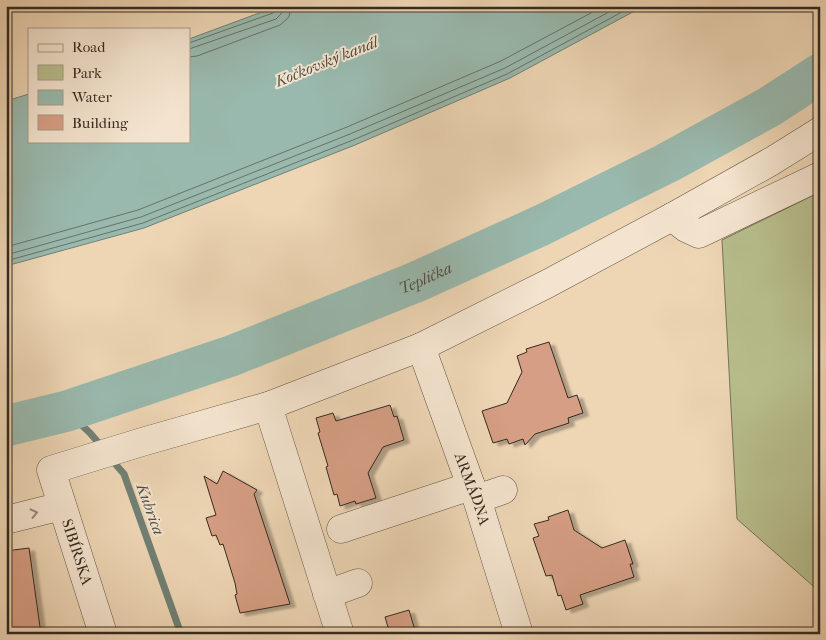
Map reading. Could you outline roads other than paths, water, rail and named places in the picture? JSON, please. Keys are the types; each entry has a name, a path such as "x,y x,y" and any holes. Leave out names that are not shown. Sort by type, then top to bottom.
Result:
{"street":[{"path":"340,634 268,406 421,347 547,284 672,217 772,161 820,131"},
{"path":"772,161 820,172"},
{"path":"672,217 686,228 700,234 738,223 820,176"},
{"path":"722,189 738,223"},
{"name":"ARMÁDNA","path":"421,347 474,493 519,634"},
{"name":"SIBÍRSKA","path":"103,634 51,470 268,406"},
{"path":"341,529 474,493 503,490"},
{"path":"6,520 62,506"},
{"path":"327,594 358,583"}],"water":[{"name":"Kočkovský kanál","path":"278,6 644,6 510,78 355,145 144,228 6,266 6,101 28,94 28,142 190,142 190,39"}],"waterway":[{"name":"Teplička","path":"6,426 67,411 231,356 416,282 542,225 667,163 769,107 820,74"},
{"name":"Kubrica","path":"67,411 103,448"},
{"name":"Kubrica","path":"111,459 124,474 181,634"}]}
